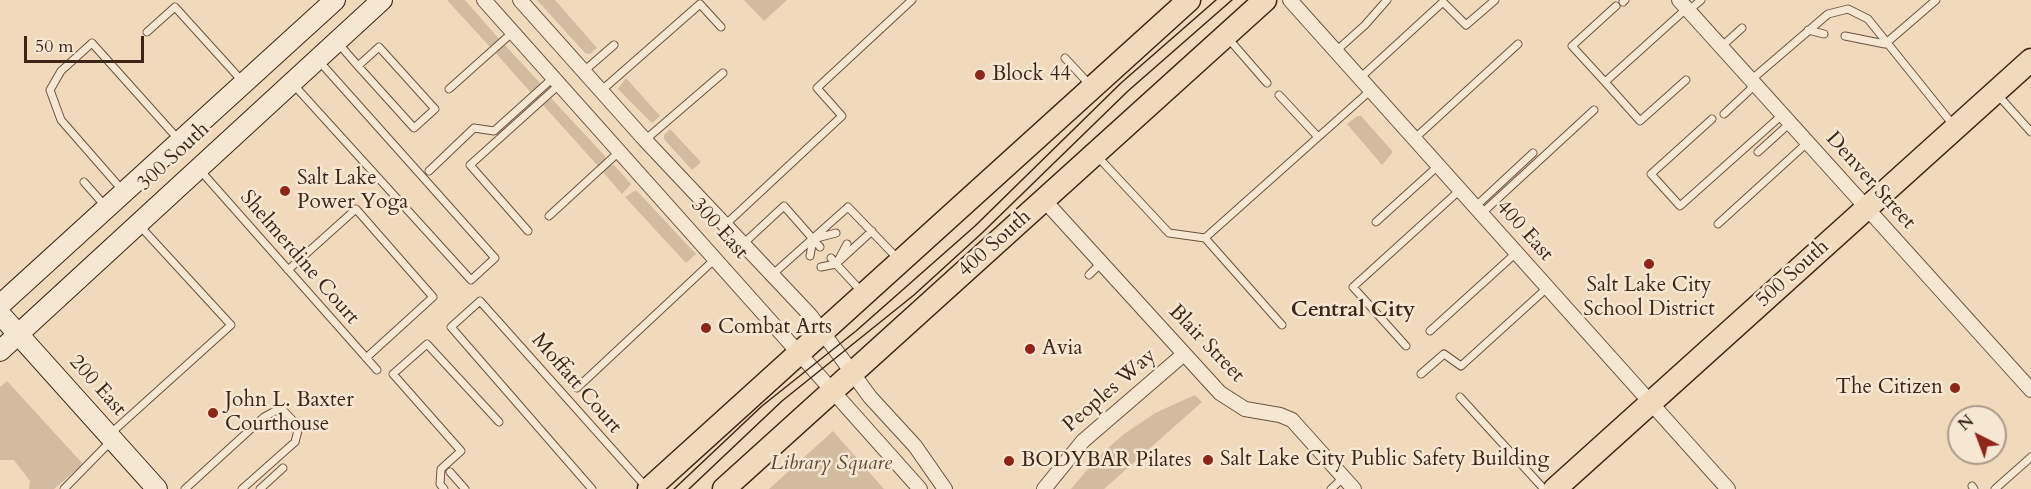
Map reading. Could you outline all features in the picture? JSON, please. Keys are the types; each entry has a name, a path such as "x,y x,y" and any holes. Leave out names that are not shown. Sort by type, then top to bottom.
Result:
{"main road":[{"path":"648,489 1189,0"},
{"name":"400 South","path":"724,489 1265,0"},
{"name":"500 South","path":"1555,489 2031,60"}],"street":[{"name":"300 South","path":"0,305 335,0"},
{"name":"300 South","path":"0,351 197,167 382,0"},
{"name":"300 East","path":"484,0 920,489"},
{"name":"300 East","path":"520,0 645,140 773,274 823,333 853,374 915,446 945,489"},
{"name":"400 East","path":"1290,0 1728,489"},
{"name":"Denver Street","path":"1685,6 2031,390"},
{"name":"Blair Street","path":"1044,200 1184,354 1232,403 1292,420 1354,489"},
{"name":"200 East","path":"0,314 157,489"},
{"name":"Peoples Way","path":"1044,489 1083,441 1184,354"}],"lane":[{"path":"724,225 842,116 817,88 912,0"},
{"path":"1336,51 1365,25 1387,0"},
{"path":"1360,78 1443,2 1466,25 1495,0"},
{"path":"1605,82 1685,6 1701,0"},
{"path":"1885,44 1936,0"},
{"path":"1622,3 1572,46 1640,121 1686,80"},
{"path":"602,90 700,4 721,27"},
{"path":"147,32 175,7 243,82"},
{"path":"1724,114 1814,24 1837,10 1857,12 1868,19 1885,44 1956,128"},
{"path":"1721,47 1742,28"},
{"path":"1808,30 1824,34"},
{"path":"449,89 513,32"},
{"path":"1226,36 1267,83"},
{"path":"1845,36 1885,44"},
{"path":"336,41 358,66 414,128 435,109 379,47 358,66"},
{"path":"123,191 68,128 56,110 50,90 61,71 92,43 180,140"},
{"path":"1414,139 1518,44"},
{"path":"584,71 614,45"},
{"path":"1065,58 1093,88"},
{"path":"291,82 471,280 495,258 317,59"},
{"path":"645,140 723,73"},
{"path":"429,171 474,128 494,131 557,81"},
{"path":"528,231 470,165 557,81"},
{"path":"1205,238 1371,90"},
{"path":"1995,92 2031,132"},
{"path":"1279,95 1318,137"},
{"path":"1478,210 1594,110"},
{"path":"1712,119 1651,174 1680,206 1786,119"},
{"path":"1758,152 1786,119"},
{"path":"1718,224 1808,143"},
{"path":"549,216 620,151"},
{"path":"1094,153 1169,233 1205,238 1282,325"},
{"path":"1478,210 1533,153"},
{"path":"1376,222 1438,166"},
{"name":"Shelmerdine Court","path":"197,167 377,370"},
{"path":"84,182 106,207"},
{"path":"1406,346 1353,287 1460,190"},
{"path":"742,244 784,206 820,247"},
{"path":"773,274 848,207 901,261"},
{"path":"288,270 356,209 433,297 366,358"},
{"path":"64,489 111,437 231,325 137,224"},
{"path":"821,267 834,261 872,231"},
{"path":"813,239 836,233"},
{"path":"810,256 813,239"},
{"path":"834,261 847,244"},
{"path":"1430,331 1516,253"},
{"path":"577,388 716,258"},
{"path":"834,261 865,295"},
{"path":"1089,274 1101,263"},
{"path":"1421,374 1444,354 1461,366 1547,288"},
{"name":"Moffatt Court","path":"592,489 451,327 480,301 648,489"},
{"path":"444,489 440,484 441,469 461,451 393,374 427,344 499,422"},
{"path":"1460,397 1544,489"},
{"path":"185,489 264,417 281,408 299,427 295,442 242,489"},
{"path":"1995,489 2031,456"},
{"path":"260,489 284,468"},
{"path":"450,472 465,489"},
{"path":"1331,489 1344,477"}],"green space":[{"path":"447,0 465,0 499,39 490,47"},
{"path":"537,0 555,0 597,48 590,54 585,53"},
{"path":"744,0 787,0 764,21"},
{"path":"503,43 540,83 532,94 494,51"},
{"path":"626,78 660,116 652,123 618,89"},
{"path":"551,98 605,156 605,161 598,166 543,105"},
{"path":"1357,116 1361,116 1393,152 1382,165 1347,124"},
{"path":"670,129 701,162 692,170 664,139 664,135"},
{"path":"609,165 614,165 631,184 622,194 603,172"},
{"path":"636,190 696,254 686,263 625,197"},
{"path":"7,381 83,464 54,489 29,489 30,481 14,460 0,460 0,387"},
{"path":"1195,395 1202,402 1104,489 1071,489 1099,456 1124,434 1155,413"},
{"name":"Library Square","path":"833,431 884,489 769,489 779,480"}],"tram line":[{"path":"674,489 762,406 856,331 975,226 1121,83 1216,0"},
{"path":"689,489 782,401 914,295 982,233 1128,91 1232,0"}],"place":[{"name":"Block 44","path":"980,75"},
{"name":"Salt Lake Power Yoga","path":"285,191"},
{"name":"Salt Lake City School District","path":"1649,264"},
{"name":"Combat Arts","path":"706,328"},
{"name":"Avia","path":"1030,349"},
{"name":"The Citizen","path":"1955,388"},
{"name":"John L. Baxter Courthouse","path":"213,413"},
{"name":"Salt Lake City Public Safety Building","path":"1208,460"},
{"name":"BODYBAR Pilates","path":"1009,461"}],"district":[{"name":"Central City","path":"1353,311"}]}
